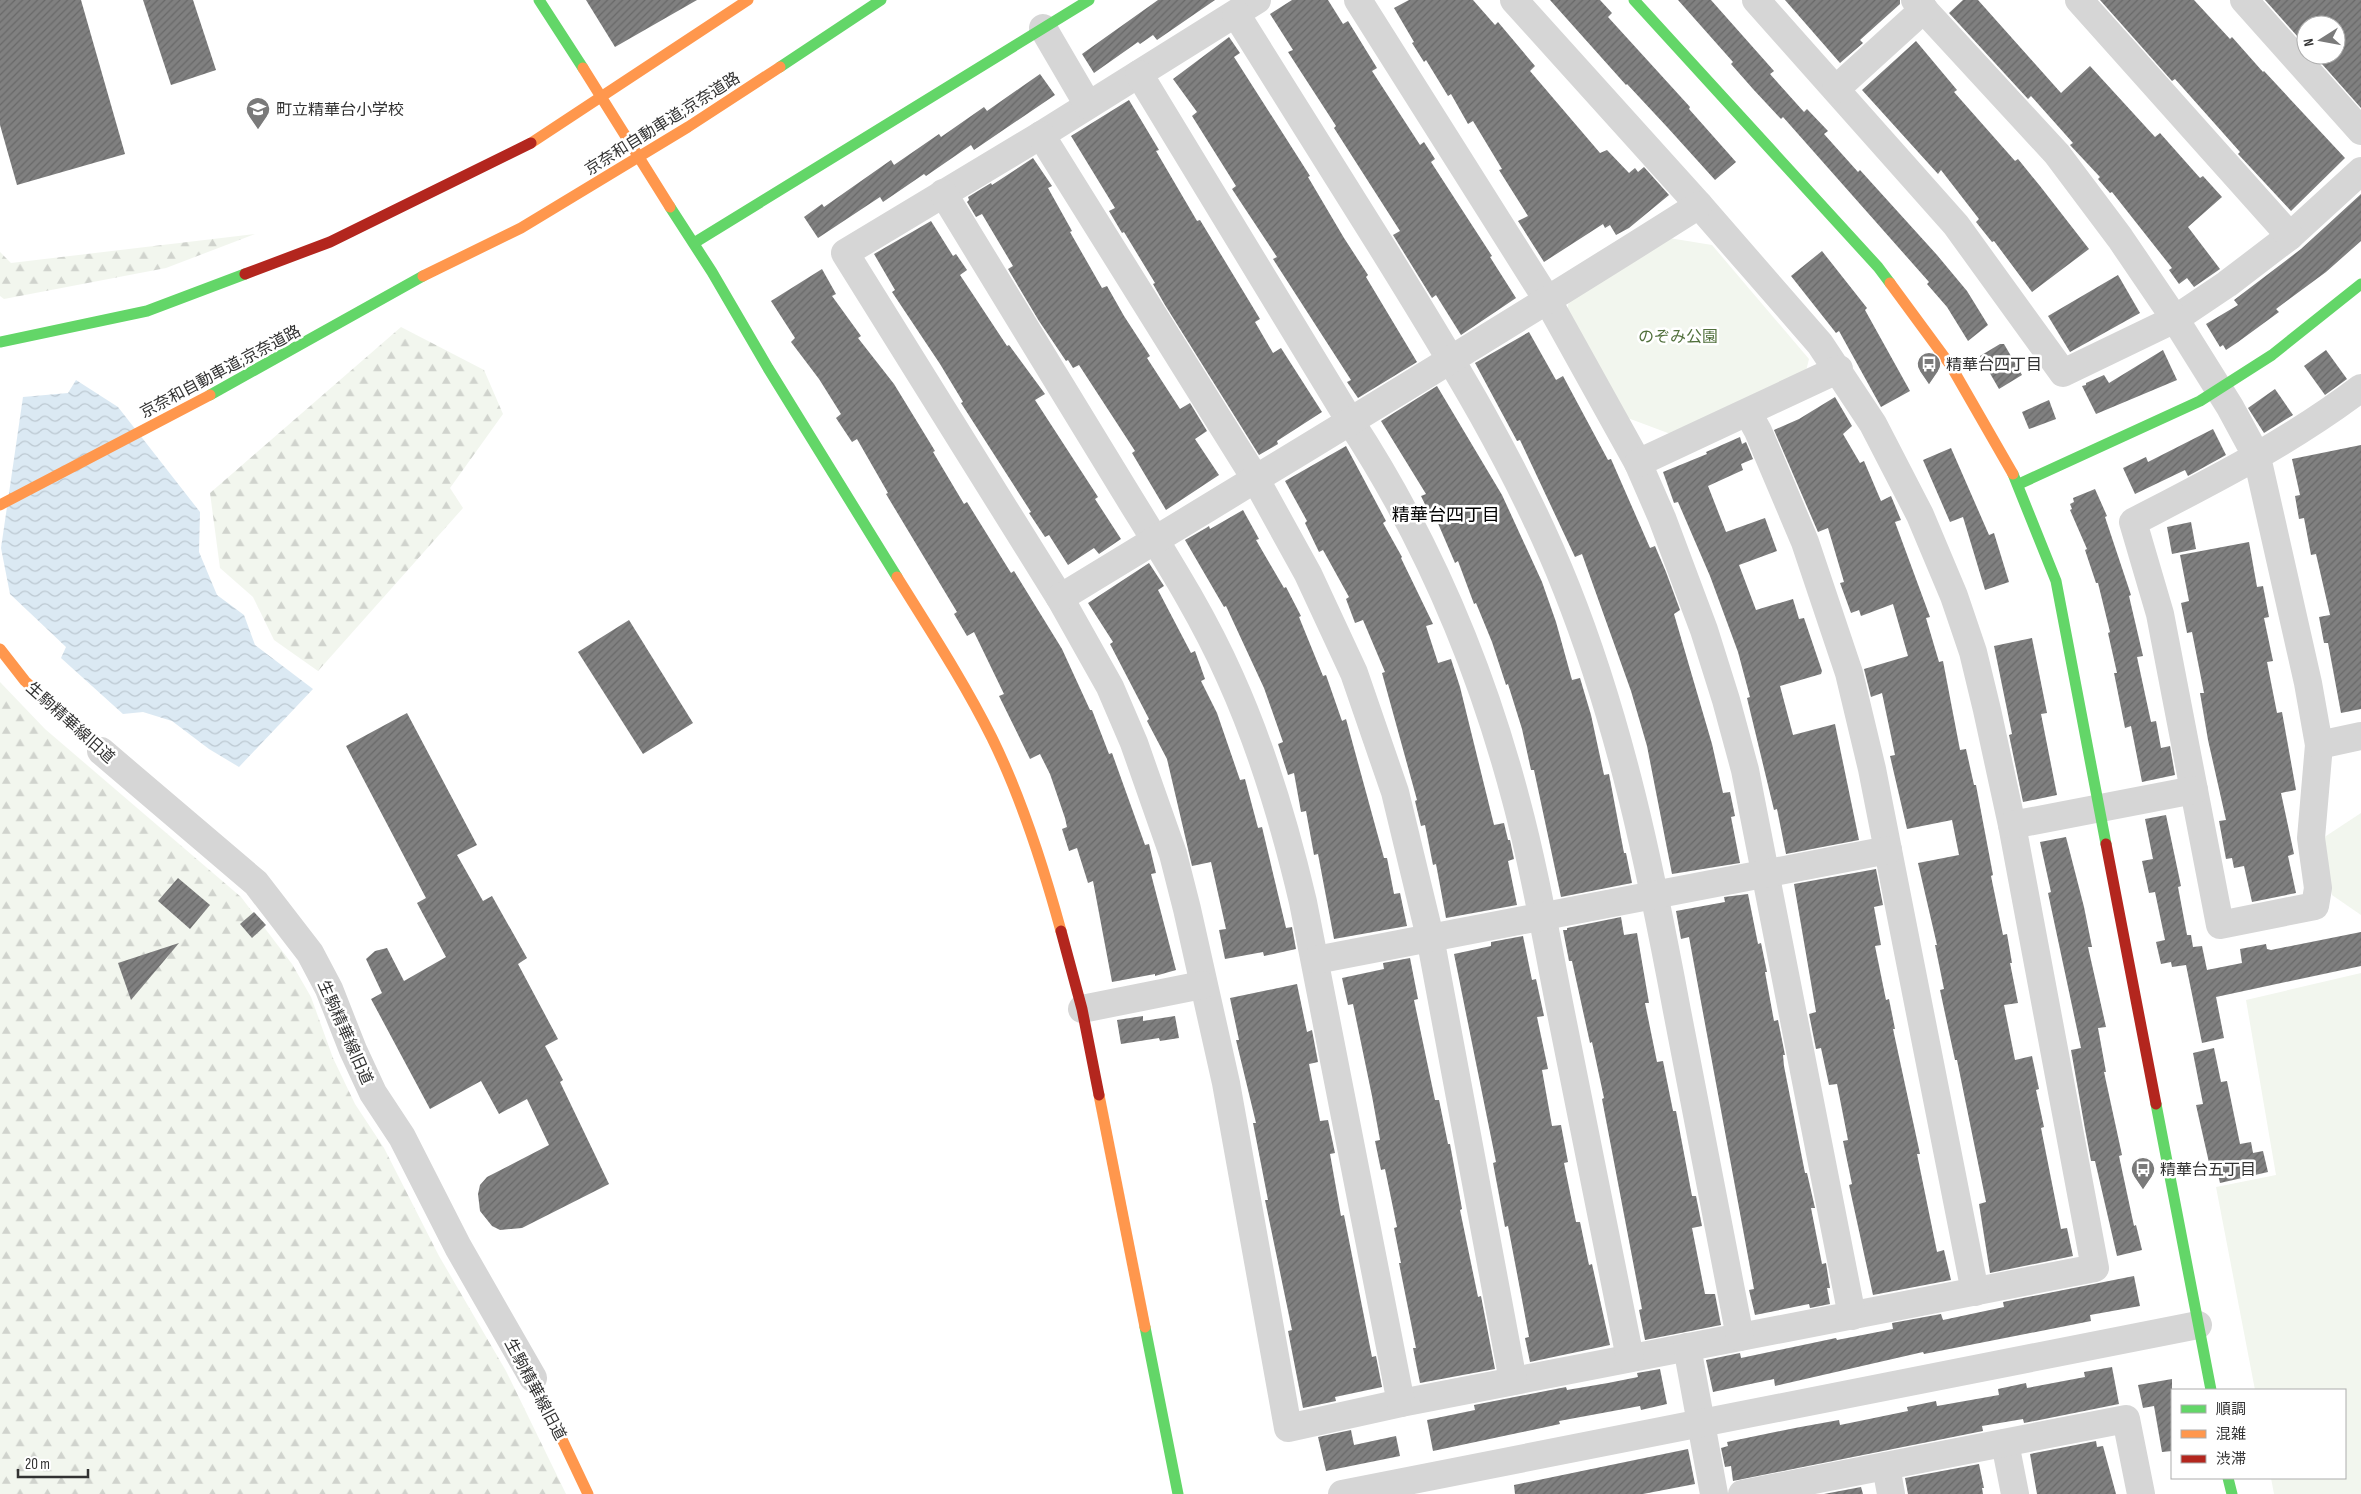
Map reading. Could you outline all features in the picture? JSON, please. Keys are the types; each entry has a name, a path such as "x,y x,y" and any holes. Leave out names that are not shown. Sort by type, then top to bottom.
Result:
{"main road":[{"path":"539,0 694,243 768,368 944,653 992,738 1029,827 1046,877 1082,1009 1178,1494"},
{"path":"0,342 147,311 330,242 539,139 748,0"},
{"name":"京奈和自動車道;京奈道路","path":"0,505 181,411 453,260 520,228 688,127 881,0"},
{"path":"694,243 1089,0"},
{"path":"1634,0 1878,268 1951,366 2019,484 2056,581 2211,1389"},
{"name":"京奈和自動車道;京奈道路","path":"622,150 638,140"},
{"name":"京奈和自動車道;京奈道路","path":"453,260 501,226"},
{"path":"2019,484 2175,414 2220,389 2309,329 2361,284"},
{"name":"生駒精華線旧道","path":"0,649 25,681 101,751"},
{"name":"生駒精華線旧道","path":"533,1378 588,1494"},
{"path":"2228,1479 2232,1494"}],"street":[{"path":"1358,0 1548,301 1638,463 1684,574 1726,700 1745,770 1852,1316"},
{"path":"1514,0 1699,205 1820,344 1839,370 1901,475 1928,531 1951,588 1973,652 2012,825 2095,1268 1401,1403 1288,1428 1226,1083 1202,985 1187,909 1156,801 1110,687 1060,598 845,252 1041,135 1247,7 1451,358 1522,488 1558,568 1584,634 1621,749 1655,894 1740,1337"},
{"path":"1756,0 1956,225 2063,373 2175,319 2227,284 2290,236 2361,171"},
{"path":"2079,0 2290,236"},
{"path":"2244,0 2361,131"},
{"path":"1836,89 1920,5 2058,154 2120,238 2175,319 2220,389 2257,458 2308,683 2319,744 2311,838 2318,888 2315,906 2220,925 2160,614 2133,522 2257,458 2326,415 2361,388"},
{"path":"1043,28 1088,106"},
{"path":"1139,74 1381,469 1417,537 1465,644 1501,748 1516,801 1630,1358"},
{"path":"1041,135 1255,478 1312,582 1357,682 1395,792 1430,937 1513,1381"},
{"path":"943,193 1180,579 1206,627 1251,727 1272,785 1289,843 1316,960 1401,1403"},
{"path":"1060,598 1451,358 1548,301 1699,205"},
{"path":"1638,463 1839,370"},
{"path":"1748,413 1783,486 1828,607 1849,674 1872,769 1975,1292"},
{"path":"2319,744 2361,736"},
{"name":"生駒精華線旧道","path":"101,751 256,883 310,952 329,989 353,1050 373,1093 402,1137 458,1246 533,1378"},
{"path":"2012,825 2194,790"},
{"path":"1316,960 1888,850"},
{"path":"1082,1009 1202,985"},
{"path":"1342,1494 2198,1325"},
{"path":"1686,1347 1714,1494"},
{"path":"1757,1493 2126,1419 2141,1494"},
{"path":"2005,1443 2015,1494"},
{"path":"1886,1466 1891,1494"}],"green space":[{"path":"255,234 166,268 4,299 0,296 0,252 11,263"},
{"name":"のぞみ公園","path":"1669,238 1712,245 1809,359 1805,375 1676,436 1625,417 1567,311 1569,301"},
{"path":"401,327 484,370 503,414 450,488 463,508 318,671 274,640 253,597 220,568 210,493"},
{"path":"0,682 45,729 241,897 292,964 311,997 333,1058 355,1104 384,1148 439,1256 506,1371 566,1494 0,1494"},
{"path":"2361,813 2361,915 2332,895 2323,838"},
{"path":"2361,973 2361,1494 2274,1494 2271,1479 2346,1479 2346,1389 2255,1389 2216,1187 2276,1175 2246,1000"}],"water":[{"path":"76,380 118,407 200,512 199,552 217,595 244,615 255,645 313,689 239,767 209,749 172,721 143,712 123,714 61,658 66,647 10,594 1,548 23,397 68,393"}],"building":[{"path":"0,0 81,0 125,154 17,185 0,125"},
{"path":"143,0 193,0 216,70 171,85"},
{"path":"586,0 697,0 615,47"},
{"path":"1158,0 1215,0 1157,40 1153,35 1140,44 1138,42 1094,73 1082,54"},
{"path":"1292,0 1328,0 1343,24 1348,21 1377,68 1372,71 1420,145 1424,142 1435,159 1431,162 1492,256 1490,257 1516,298 1461,335 1436,295 1432,298 1393,235 1400,231 1288,52 1293,50 1270,14"},
{"path":"1409,0 1473,0 1495,25 1498,22 1535,66 1530,71 1600,153 1607,150 1629,173 1635,168 1638,172 1644,167 1669,195 1629,228 1616,235 1610,225 1605,228 1603,224 1544,262 1518,221 1528,216 1499,170 1502,169 1473,121 1468,124 1451,94 1448,96 1426,60 1424,62 1412,43 1414,42 1394,8"},
{"path":"1550,0 1600,0 1612,13 1608,17 1690,107 1689,109 1736,162 1715,180"},
{"path":"1678,0 1711,0 1774,71 1770,74 1804,112 1807,109 1828,131 1824,134 1858,172 1860,170 1937,255 1967,291 1988,325 1968,341 1947,307 1927,284 1929,282 1783,117 1781,119 1753,89 1731,64 1733,62"},
{"path":"1785,0 1900,0 1900,4 1860,40 1863,43 1840,63"},
{"path":"1963,0 1978,0 2061,93 2090,66 2155,137 2160,133 2200,178 2203,176 2222,197 2188,227 2220,269 2194,287 2187,278 2179,284 2169,270 2172,268 2112,192 2110,193 2098,179 2100,177 2070,145 2073,143 2031,96 2028,99 1949,13"},
{"path":"2100,0 2194,0 2230,39 2232,37 2345,158 2291,211 2238,154 2240,152 2175,79 2172,81"},
{"path":"2265,0 2361,0 2361,108 2323,65 2346,65 2346,15 2296,15 2296,35"},
{"path":"1229,37 1240,53 1234,57 1310,176 1308,177 1368,275 1366,277 1417,362 1358,398 1347,382 1351,380 1273,259 1277,257 1232,189 1236,186 1192,116 1197,112 1173,79"},
{"path":"1916,41 1957,90 1954,92 2015,161 2018,159 2089,249 2032,292 1994,241 1992,242 1976,222 1979,219 1941,170 1938,174 1862,90"},
{"path":"1040,74 1055,95 974,150 971,145 926,176 924,174 883,202 880,197 818,238 804,217 822,204 824,207 891,160 894,165 939,134 941,137 984,107 987,111"},
{"path":"1129,100 1159,150 1156,151 1197,221 1200,220 1260,319 1255,322 1273,353 1281,348 1322,412 1277,441 1278,444 1259,455 1165,305 1153,284 1155,283 1124,232 1122,233 1109,211 1115,208 1071,136"},
{"path":"1033,158 1052,186 1048,188 1072,231 1070,232 1102,288 1107,286 1150,356 1147,358 1180,409 1190,403 1207,431 1195,439 1219,475 1166,510 1132,453 1135,451 1079,365 1073,368 1068,360 1066,361 1039,321 1008,269 1013,266 982,214 976,217 967,202 969,200 968,197 991,183 992,185"},
{"path":"2361,194 2361,241 2326,272 2276,309 2279,312 2226,350 2223,345 2220,347 2206,324 2238,305 2234,300 2301,249"},
{"path":"931,221 953,256 956,254 967,270 960,275 1007,346 1009,345 1045,394 1035,400 1098,497 1095,499 1121,539 1099,554 1094,548 1068,565 1049,535 1045,537 961,403 963,402 940,364 892,292 895,290 874,254"},
{"path":"1822,251 1867,308 1865,310 1910,391 1881,407 1839,331 1836,333 1791,276"},
{"path":"822,269 836,294 832,296 861,336 858,338 894,384 935,451 933,452 964,504 967,502 1011,573 1014,571 1062,649 1090,710 1092,710 1109,754 1112,753 1145,845 1149,844 1156,873 1151,874 1176,970 1155,976 1155,974 1112,982 1093,881 1088,883 1077,848 1069,851 1062,829 1067,827 1065,818 1050,774 1040,754 1030,759 999,696 1004,694 974,632 967,636 954,614 957,612 886,494 888,493 857,439 852,442 836,418 841,414 819,379 791,342 795,338 771,301"},
{"path":"2118,275 2140,313 2070,352 2048,316"},
{"path":"1529,332 1556,380 1563,376 1608,460 1611,459 1650,548 1655,546 1666,572 1680,610 1674,614 1712,744 1723,793 1730,792 1735,816 1731,817 1740,863 1672,874 1647,746 1631,691 1582,554 1575,557 1520,440 1517,441 1475,363"},
{"path":"2000,344 2004,344 2022,375 1999,389 1980,356"},
{"path":"2163,350 2177,380 2096,414 2082,386 2104,375 2109,383"},
{"path":"2326,350 2347,379 2325,395 2304,366"},
{"path":"1437,386 1502,495 1542,582 1556,622 1572,680 1580,678 1591,715 1604,775 1609,774 1624,853 1626,853 1632,883 1561,897 1534,770 1531,770 1522,729 1508,684 1506,685 1492,642 1476,603 1474,604 1458,561 1455,563 1437,521 1434,523 1421,496 1426,494 1381,421"},
{"path":"2275,389 2293,415 2264,433 2248,408"},
{"path":"1835,397 1852,426 1843,434 1860,463 1864,461 1881,501 1891,496 1901,520 1895,522 1930,617 1926,618 1939,662 1943,661 1960,750 1966,749 1974,785 1976,785 2003,935 2007,934 2012,963 2010,963 2018,1003 2004,1005 2015,1060 2032,1056 2039,1089 2036,1090 2044,1127 2041,1128 2061,1229 2067,1228 2073,1256 1990,1273 1979,1204 1986,1202 1957,1060 1955,1060 1940,990 1944,989 1935,945 1937,945 1918,863 1959,855 1952,820 1907,829 1890,756 1895,755 1882,693 1871,697 1864,669 1908,656 1893,604 1861,616 1859,610 1851,613 1840,583 1844,582 1828,528 1818,532 1774,430 1799,419"},
{"path":"2049,400 2056,419 2029,429 2022,412"},
{"path":"2213,429 2226,455 2188,476 2185,470 2135,494 2123,468 2146,457 2148,462"},
{"path":"1740,437 1742,444 1746,442 1753,459 1741,464 1743,470 1708,486 1726,532 1765,518 1777,551 1739,565 1756,610 1793,599 1799,619 1804,618 1822,671 1821,674 1780,686 1793,735 1835,724 1859,840 1786,854 1777,809 1774,810 1747,698 1750,697 1738,652 1710,576 1678,502 1674,503 1663,472 1707,454 1706,452"},
{"path":"2361,445 2361,709 2341,713 2328,643 2324,643 2319,617 2330,615 2316,554 2311,555 2304,518 2299,519 2295,496 2300,495 2292,459"},
{"path":"1346,446 1386,521 1383,523 1402,557 1433,624 1426,626 1438,663 1451,659 1460,687 1494,825 1504,823 1508,840 1510,840 1514,859 1508,861 1517,905 1446,918 1436,864 1433,865 1425,825 1421,826 1415,801 1417,800 1382,673 1385,672 1363,620 1355,623 1346,599 1349,597 1323,550 1319,552 1305,523 1307,521 1285,481"},
{"path":"1951,448 1989,535 1994,533 2009,582 1985,590 1963,517 1950,522 1923,460"},
{"path":"2095,489 2107,516 2105,517 2131,595 2129,596 2143,656 2137,657 2151,722 2156,721 2161,748 2170,746 2175,775 2142,782 2131,726 2125,728 2114,673 2117,673 2108,633 2110,632 2098,583 2096,583 2085,550 2087,549 2070,510 2072,509 2070,504 2074,502 2073,498"},
{"path":"1243,510 1259,539 1256,540 1284,588 1286,587 1301,616 1299,617 1323,676 1326,675 1342,721 1346,719 1384,858 1387,858 1394,894 1400,893 1407,926 1334,939 1318,854 1314,855 1306,811 1301,812 1294,773 1288,775 1278,744 1283,742 1264,688 1226,606 1224,607 1185,540 1209,526 1210,529"},
{"path":"2191,522 2196,549 2172,554 2167,527"},
{"path":"2249,542 2257,587 2263,586 2269,617 2264,618 2273,661 2267,662 2277,713 2282,712 2296,790 2281,793 2294,854 2288,856 2296,893 2252,902 2244,866 2234,868 2232,858 2226,859 2219,821 2226,820 2208,740 2200,693 2204,693 2192,632 2187,633 2181,603 2189,601 2180,555"},
{"path":"1149,563 1164,586 1158,590 1191,653 1195,651 1205,679 1201,681 1217,713 1240,780 1245,779 1258,828 1262,827 1286,928 1292,927 1296,949 1264,956 1263,952 1225,959 1219,930 1226,929 1211,862 1192,866 1167,759 1147,721 1149,719 1110,644 1113,642 1088,603"},
{"path":"629,620 693,723 643,754 578,652"},
{"path":"2032,638 2047,713 2041,714 2057,795 2023,802 2009,735 2012,734 1994,646"},
{"path":"407,713 477,845 457,855 483,901 492,896 527,958 518,964 558,1039 545,1046 563,1080 560,1082 609,1184 522,1228 500,1230 492,1226 480,1211 478,1194 480,1185 487,1177 549,1145 527,1099 499,1114 481,1081 430,1109 371,999 382,993 366,959 375,951 387,948 404,981 446,957 417,903 426,898 346,746"},
{"path":"2166,815 2181,886 2178,887 2187,935 2191,935 2193,947 2202,946 2207,970 2242,963 2240,949 2266,944 2267,949 2271,950 2361,932 2361,966 2216,997 2224,1038 2202,1043 2186,965 2172,967 2171,962 2161,964 2156,942 2165,940 2155,892 2149,893 2142,861 2153,859 2145,819"},
{"path":"2066,837 2092,947 2088,947 2106,1027 2098,1028 2106,1072 2104,1072 2122,1155 2119,1156 2134,1226 2136,1225 2142,1250 2117,1256 2095,1161 2091,1161 2085,1129 2071,1050 2081,1048 2048,893 2051,892 2040,842"},
{"path":"1876,869 1883,905 1874,907 1881,945 1875,946 1886,1000 1889,999 1895,1029 1893,1029 1920,1154 1917,1154 1937,1252 1944,1250 1951,1280 1873,1295 1849,1185 1852,1184 1843,1141 1848,1140 1837,1084 1829,1085 1821,1048 1816,1049 1809,1014 1816,1012 1794,884"},
{"path":"178,878 210,905 190,929 158,901"},
{"path":"1748,894 1758,944 1761,943 1767,972 1765,972 1774,1021 1778,1020 1785,1055 1783,1055 1784,1066 1805,1173 1807,1173 1815,1208 1811,1208 1822,1264 1826,1263 1830,1288 1827,1288 1830,1304 1810,1308 1809,1304 1755,1315 1749,1290 1754,1289 1689,937 1681,939 1676,911 1725,902 1724,897"},
{"path":"254,912 266,925 252,938 240,924"},
{"path":"1621,917 1624,935 1637,933 1649,1003 1645,1003 1657,1062 1663,1061 1673,1111 1676,1111 1692,1196 1696,1196 1702,1226 1692,1228 1705,1294 1715,1294 1721,1325 1645,1340 1639,1310 1642,1309 1602,1099 1604,1098 1592,1042 1590,1043 1572,961 1569,961 1563,930"},
{"path":"1523,936 1532,980 1536,979 1544,1016 1537,1017 1548,1069 1542,1070 1552,1126 1561,1125 1568,1162 1564,1163 1576,1222 1580,1222 1589,1265 1592,1264 1610,1345 1530,1362 1525,1338 1529,1337 1508,1226 1505,1227 1493,1163 1496,1162 1454,954 1491,946 1491,942"},
{"path":"179,943 131,1000 118,963"},
{"path":"1410,958 1418,999 1414,1000 1435,1100 1439,1100 1448,1144 1450,1144 1462,1209 1460,1210 1478,1297 1481,1296 1495,1369 1420,1383 1413,1348 1416,1348 1399,1263 1401,1263 1394,1228 1397,1227 1385,1169 1381,1170 1375,1141 1380,1140 1372,1096 1353,1004 1348,1005 1342,978 1384,969 1383,963"},
{"path":"1297,984 1307,1032 1312,1030 1318,1062 1309,1064 1320,1121 1328,1120 1335,1153 1330,1154 1341,1216 1344,1215 1372,1357 1376,1356 1382,1387 1335,1397 1336,1401 1303,1408 1288,1331 1292,1330 1265,1200 1268,1200 1253,1123 1256,1123 1236,1040 1239,1040 1230,998"},
{"path":"1143,1016 1143,1021 1175,1016 1179,1038 1160,1041 1159,1038 1121,1044 1117,1020"},
{"path":"2214,1048 2221,1082 2227,1081 2240,1144 2251,1142 2253,1153 2263,1151 2268,1172 2220,1183 2216,1166 2210,1167 2196,1105 2203,1104 2193,1053"},
{"path":"2134,1276 2140,1306 2090,1315 2091,1321 1924,1354 1923,1352 1775,1386 1774,1379 1713,1392 1706,1360 1740,1353 1741,1358 1836,1338 1837,1340 1893,1329 1892,1323 1941,1314 1943,1320 2004,1307 2003,1302"},
{"path":"2112,1367 2119,1404 2024,1423 2023,1419 1982,1426 1983,1431 1733,1481 1731,1466 1725,1467 1721,1448 1728,1446 1727,1442 1839,1420 1840,1425 1908,1411 1907,1407 1936,1401 1937,1406 1999,1395 1998,1389 2026,1383 2027,1388 2085,1377 2084,1372"},
{"path":"1660,1369 1667,1404 1641,1410 1640,1406 1559,1421 1560,1424 1433,1451 1427,1420 1475,1410 1474,1405 1566,1387 1567,1390 1608,1383 1638,1377 1637,1373"},
{"path":"2172,1379 2171,1451 2162,1452 2154,1406 2143,1408 2138,1385"},
{"path":"1351,1430 1354,1445 1396,1436 1400,1456 1326,1471 1318,1437"},
{"path":"2096,1441 2097,1447 2103,1446 2116,1494 2037,1494 2030,1454"},
{"path":"1688,1449 1695,1484 1643,1494 1515,1494 1514,1485"},
{"path":"1979,1464 1984,1488 1982,1488 1983,1494 1908,1494 1905,1478"},
{"path":"1861,1487 1863,1494 1824,1494"}],"traffic: fast":[{"path":"539,0 583,68"},
{"path":"780,67 881,0"},
{"path":"694,243 1089,0"},
{"path":"1634,0 1878,267 1890,283"},
{"path":"670,207 712,272 768,368 897,577"},
{"path":"0,342 147,311 245,274"},
{"path":"210,395 423,276"},
{"path":"2019,484 2200,401 2272,355 2361,284"},
{"path":"2013,474 2056,581 2106,844"},
{"path":"2156,1104 2211,1389"},
{"path":"1145,1327 1178,1494"},
{"path":"2228,1479 2232,1494"}],"traffic: slow":[{"path":"531,143 748,0"},
{"path":"423,276 521,228 688,127 780,67"},
{"path":"583,68 670,207"},
{"path":"1890,283 1951,366 2013,474"},
{"path":"0,505 210,395"},
{"path":"897,577 970,697 1003,761 1031,833 1061,931"},
{"path":"0,649 25,681 101,751"},
{"path":"1099,1095 1145,1327"},
{"path":"533,1378 588,1494"}],"traffic: jam":[{"path":"245,274 330,242 531,143"},
{"path":"2106,844 2156,1104"},
{"path":"1061,931 1082,1009 1099,1095"}],"place":[{"name":"町立精華台小学校","path":"258,130"},
{"name":"精華台四丁目","path":"1929,385"},
{"name":"精華台五丁目","path":"2143,1190"}],"district":[{"name":"精華台四丁目","path":"1446,515"}]}
